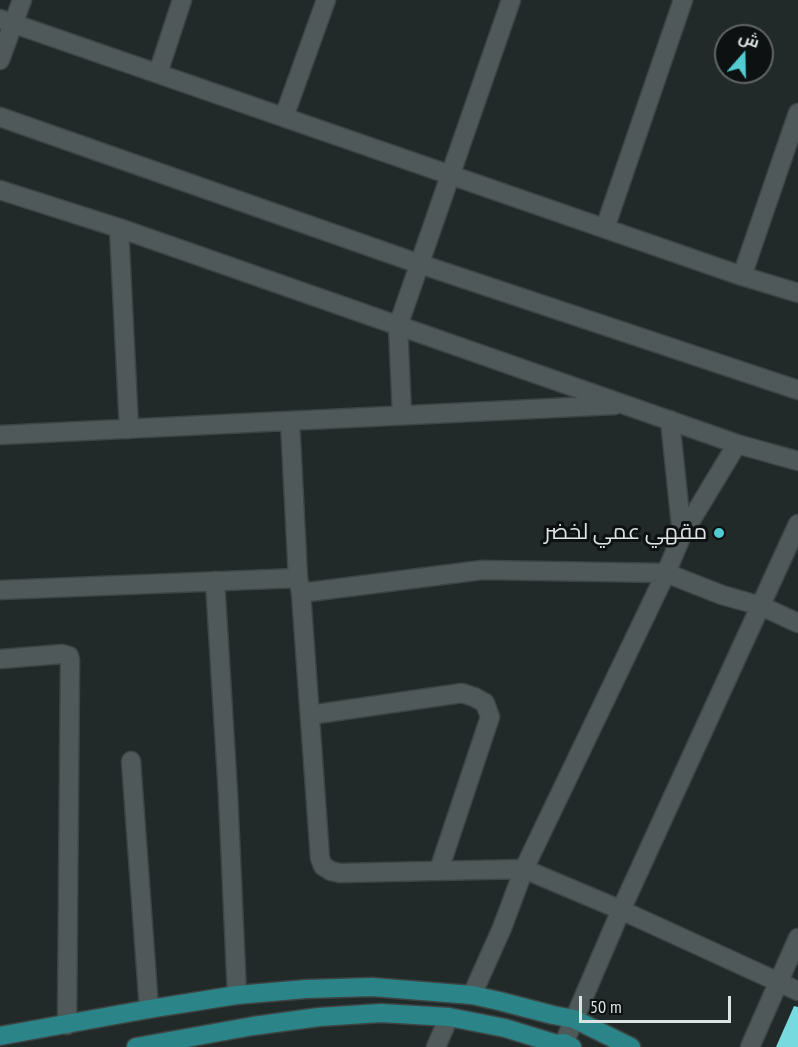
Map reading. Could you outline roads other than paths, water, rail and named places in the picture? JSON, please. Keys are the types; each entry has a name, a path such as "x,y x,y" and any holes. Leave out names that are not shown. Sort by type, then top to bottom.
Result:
{"main road":[{"path":"0,1036 237,995 306,989 372,987 472,995 574,1019 631,1047"},
{"path":"136,1047 254,1026 319,1017 381,1013 449,1017 506,1028 557,1044 568,1045"}],"street":[{"path":"0,60 7,21 22,0"},
{"path":"158,73 182,0"},
{"path":"284,117 326,0"},
{"path":"402,415 398,326 511,0"},
{"path":"605,228 683,0"},
{"path":"7,21 742,276 798,293"},
{"path":"742,276 798,113"},
{"path":"0,117 419,264 798,390"},
{"path":"0,190 119,228 736,444 798,461"},
{"path":"119,228 129,429"},
{"path":"0,435 624,404"},
{"path":"670,420 681,535"},
{"path":"290,421 320,858 323,866 340,873 524,869 621,910 798,991"},
{"path":"472,995 502,928 524,869 666,573 681,535 736,444"},
{"path":"568,1045 574,1019 621,910 798,524"},
{"path":"0,590 215,581 300,585 482,570 666,573 722,595 761,606 798,623"},
{"path":"215,581 237,995"},
{"path":"0,659 62,654 69,656 70,660 67,1025"},
{"path":"310,715 462,693 484,703 490,717 440,870"},
{"path":"131,761 149,1009"},
{"path":"750,1047 798,938"},
{"path":"436,1047 449,1017"}],"place":[{"name":"مقهي عمي لخضر","path":"719,533"}]}
